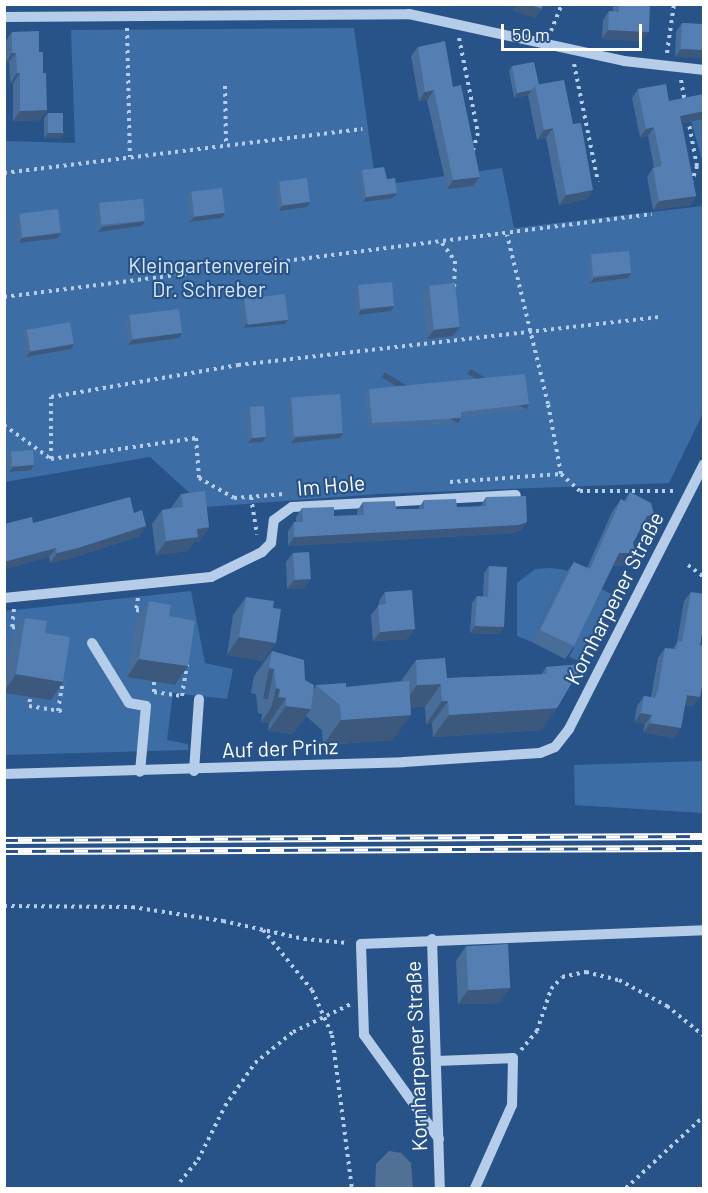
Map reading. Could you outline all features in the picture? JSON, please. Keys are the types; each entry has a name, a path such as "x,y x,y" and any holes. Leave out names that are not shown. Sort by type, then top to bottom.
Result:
{"street":[{"path":"4,16 356,12 409,14 457,22 571,51 666,67 704,70"},
{"name":"Kornharpener Straße","path":"555,747 569,729 704,464"},
{"name":"Im Hole","path":"4,598 211,577 239,561 262,552 271,543 274,520 292,507 516,495"},
{"path":"92,644 129,703 146,706 140,772"},
{"path":"194,771 200,699"},
{"name":"Auf der Prinz","path":"4,774 194,771 404,762 540,753 555,747"},
{"name":"Kornharpener Straße","path":"440,1188 432,939 704,930"},
{"path":"432,939 361,944 362,998 364,1035 438,1139"},
{"path":"436,1061 513,1058 512,1106 475,1188"}],"path":[{"path":"548,45 562,4"},
{"path":"666,67 668,25 674,4"},
{"path":"127,15 130,157"},
{"path":"457,22 478,133 472,153"},
{"path":"571,51 598,182"},
{"path":"678,68 697,166 691,183"},
{"path":"225,86 226,145"},
{"path":"4,173 362,129"},
{"path":"4,297 507,235 651,214"},
{"path":"507,235 531,330 561,474 580,491 671,489 689,494"},
{"path":"442,242 455,261 457,281 453,291"},
{"path":"51,459 51,397 238,365 658,317"},
{"path":"456,327 457,339"},
{"path":"4,424 51,459 196,438 199,478 234,498 286,494"},
{"path":"446,482 561,474"},
{"path":"239,561 257,536 252,497"},
{"path":"688,565 704,577"},
{"path":"140,584 136,610 154,613"},
{"path":"16,597 12,627 29,630"},
{"path":"182,696 189,652"},
{"path":"58,711 63,679"},
{"path":"154,682 153,692 200,699"},
{"path":"30,699 29,706 65,712"},
{"path":"4,906 132,907 304,939 361,944"},
{"path":"262,930 312,990 332,1035 352,1188"},
{"path":"513,1058 537,1031 551,989 562,977 586,972 619,980 667,1006 704,1036"},
{"path":"180,1182 198,1160 225,1106 255,1063 293,1032 323,1015 362,998"},
{"path":"626,1188 704,1116"}],"green space":[{"name":"Kleingartenverein Dr. Schreber","path":"354,28 376,186 502,168 514,228 703,206 703,413 669,483 379,494 205,507 150,457 5,482 5,141 75,143 71,30"},
{"path":"704,119 703,163 691,121"},
{"path":"535,569 565,570 613,595 579,661 569,657 574,648 565,574 532,642 517,636 517,583"},
{"path":"191,591 205,663 233,669 227,699 173,693 167,740 188,744 188,750 5,755 5,611"},
{"path":"703,761 703,813 575,805 574,765"}],"shaded area":[{"path":"389,1151 401,1153 411,1163 413,1188 375,1188 376,1164"}],"building":[{"path":"528,4 543,4 542,9"},
{"path":"619,4 650,4 649,32 608,30 609,11 619,12"},
{"path":"682,23 704,24 703,50 681,49"},
{"path":"39,31 39,52 43,52 43,73 46,73 47,110 20,111 20,73 17,73 16,53 12,53 12,32"},
{"path":"445,41 453,87 461,85 480,177 453,180 434,90 425,92 418,47"},
{"path":"534,62 539,85 535,85 532,90 517,93 512,66"},
{"path":"564,80 573,124 581,123 593,190 566,195 553,128 544,130 535,85"},
{"path":"666,84 669,101 704,94 704,111 680,116 696,196 659,201 653,168 662,166 654,127 646,129 638,89"},
{"path":"48,113 63,113 63,133 48,133"},
{"path":"384,167 387,179 395,178 397,193 366,197 362,170"},
{"path":"307,178 310,202 282,205 279,181"},
{"path":"222,188 225,213 194,217 191,192"},
{"path":"143,199 145,221 101,225 99,203"},
{"path":"58,209 61,233 22,238 19,214"},
{"path":"629,251 631,273 593,276 591,254"},
{"path":"392,282 394,306 360,309 358,285"},
{"path":"455,283 460,327 434,329 429,286"},
{"path":"285,294 288,320 247,325 244,299"},
{"path":"179,309 182,333 132,339 129,315"},
{"path":"70,322 74,344 30,351 27,330"},
{"path":"525,374 529,404 461,412 461,418 372,423 369,389"},
{"path":"340,394 343,433 294,436 291,397"},
{"path":"264,406 266,437 252,438 250,407"},
{"path":"33,450 34,465 12,466 11,452"},
{"path":"205,491 209,527 197,529 198,537 166,541 162,510 183,507 181,494"},
{"path":"630,492 651,503 654,514 647,516 633,543 635,553 619,553 574,646 540,630 574,562 590,569 621,499 626,502"},
{"path":"526,496 527,522 519,525 294,537 294,522 303,522 302,508 334,507 334,516 364,515 363,502 395,501 396,509 424,509 424,500 456,499 457,507 486,506 486,497"},
{"path":"130,497 134,513 142,510 146,526 78,548 57,553 56,548 4,562 4,524 32,517 33,523"},
{"path":"309,552 311,579 295,580 293,553"},
{"path":"489,566 507,567 504,627 475,626 477,596 488,597"},
{"path":"412,590 415,629 380,632 378,605 386,604 385,592"},
{"path":"691,592 704,594 704,623 700,645 704,646 704,676 700,697 687,695 681,728 650,723 652,715 641,713 644,696 655,698 665,648 676,649 678,641 682,642"},
{"path":"246,597 274,601 273,608 281,609 276,643 239,637"},
{"path":"149,601 171,605 169,616 195,621 188,666 139,659"},
{"path":"25,618 47,621 45,633 70,637 63,682 16,674"},
{"path":"272,651 304,660 305,680 314,685 311,709 286,706 286,698 279,697 280,689 276,688 274,669 269,668"},
{"path":"445,658 447,678 547,674 546,667 583,664 557,708 449,715 448,701 442,701 441,684 417,685 416,660"},
{"path":"409,681 411,715 341,720 340,705 316,685 346,683 346,687"},
{"path":"508,944 510,988 468,990 466,946"}],"railway":[{"path":"4,840 704,836"},
{"path":"4,851 704,848"}]}
